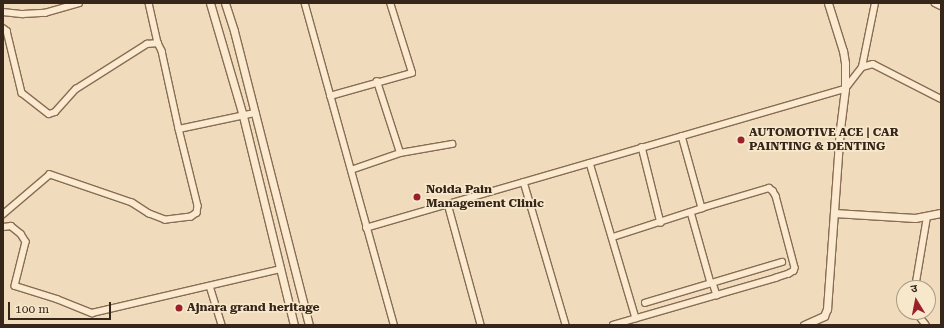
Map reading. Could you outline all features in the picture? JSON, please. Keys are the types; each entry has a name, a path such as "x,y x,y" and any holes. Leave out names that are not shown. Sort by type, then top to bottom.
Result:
{"street":[{"path":"3,12 23,14 45,13 79,3"},
{"path":"3,215 50,175 132,203 149,214 165,220 191,217 197,213 198,206 162,51 158,43 149,3"},
{"path":"210,3 243,116 294,325"},
{"path":"225,3 234,31 309,325"},
{"path":"305,3 394,325"},
{"path":"330,96 412,73 390,3"},
{"path":"804,325 815,323 824,316 828,309 834,213 845,89 845,63 843,51 828,3"},
{"path":"366,228 845,89 862,67 875,3"},
{"path":"934,3 941,6"},
{"path":"3,28 7,32 22,93 49,114 55,112 76,89 147,44 158,43"},
{"path":"862,67 873,64 941,99"},
{"path":"378,82 400,153"},
{"path":"179,129 255,113"},
{"path":"682,136 702,208"},
{"path":"351,170 400,153 452,144"},
{"path":"642,148 661,223"},
{"path":"590,163 636,318"},
{"path":"524,182 566,325"},
{"path":"613,237 768,188 773,191 794,262 794,271 789,274 614,325"},
{"path":"448,204 481,325"},
{"path":"691,212 717,295"},
{"path":"834,213 869,216 927,217 941,213"},
{"path":"916,280 927,217"},
{"path":"3,227 11,226 21,234 26,242 15,286 57,299 92,313 281,269"},
{"path":"645,303 782,262"},
{"path":"210,286 222,325"}],"place":[{"name":"AUTOMOTIVE ACE | CAR PAINTING & DENTING","path":"741,140"},
{"name":"Noida Pain Management Clinic","path":"417,197"},
{"name":"Ajnara grand heritage","path":"179,308"}]}
